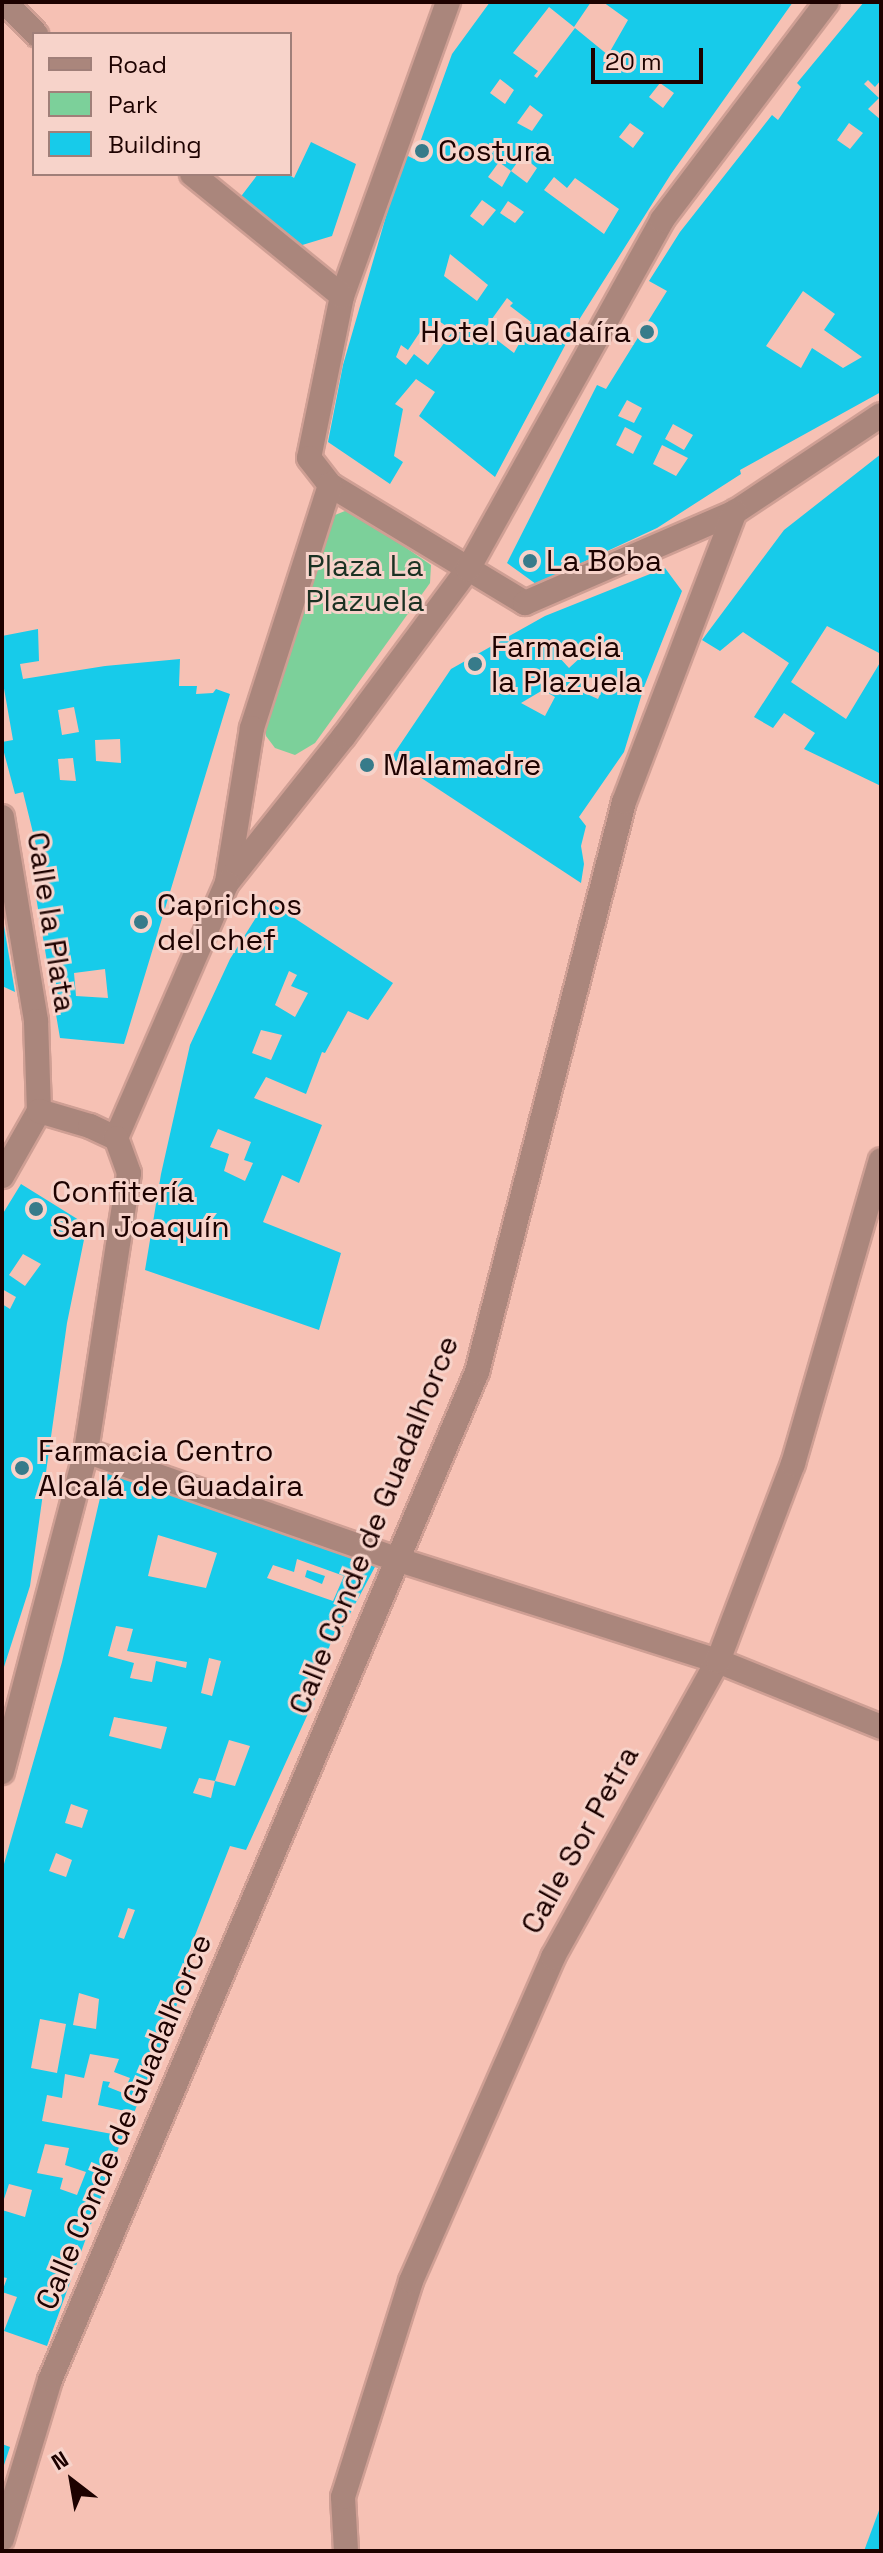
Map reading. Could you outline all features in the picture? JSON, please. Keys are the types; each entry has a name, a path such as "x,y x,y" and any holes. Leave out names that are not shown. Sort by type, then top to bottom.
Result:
{"street":[{"path":"5,2 34,32"},
{"path":"448,2 342,296 309,458 330,485 525,603 735,512 881,415"},
{"path":"227,883 344,736 468,569 662,220 827,2"},
{"path":"194,176 342,296"},
{"path":"2,1772 86,1451 129,1173 116,1138 227,883 252,728 330,485"},
{"name":"Calle Conde de Guadalhorce","path":"2,2539 50,2380 477,1372 624,802 735,512"},
{"name":"Calle la Plata","path":"2,817 36,1038 39,1111"},
{"path":"2,1176 39,1111 90,1126 116,1138"},
{"name":"Calle Sor Petra","path":"346,2551 343,2497 411,2281 553,1957 718,1661 793,1464 881,1160"},
{"path":"86,1451 399,1560 718,1661 881,1727"}],"green space":[{"name":"Plaza La Plazuela","path":"350,509 431,565 430,583 315,743 295,755 275,748 266,736 266,722 330,517"}],"building":[{"path":"490,2 591,2 574,27 549,7 513,53 538,71 534,76 537,78 575,28 608,55 628,20 603,2 793,2 671,174 577,323 495,477 419,416 435,392 416,379 395,404 403,409 394,456 403,462 390,484 328,442 343,365 404,154 414,159 452,54","holes":["500,79 514,90 505,104 490,93","660,83 674,93 663,108 649,97","530,105 543,115 532,131 517,123","630,123 644,133 633,148 619,137","522,156 537,168 527,183 511,171","499,162 511,171 502,187 488,177","554,177 567,188 575,178 619,209 604,234 544,190","482,200 496,210 483,226 470,216","508,201 524,212 515,223 500,213","450,254 488,285 477,301 444,276","507,298 513,303 510,306 531,322 514,353 484,330","439,321 453,331 428,365 414,354 406,365 396,357 401,345 408,350 424,326 436,326"]},
{"path":"864,2 881,2 881,80 875,87 868,80 864,84 879,98 868,109 881,120 881,392 740,470 741,474 657,528 536,584 507,563 597,385 606,389 667,291 649,281 680,232 772,115 778,120 801,87 797,83","holes":["849,123 863,133 850,149 837,140","803,291 835,314 824,330 862,357 843,368 812,348 801,368 766,346","627,400 642,408 634,423 618,416","673,424 693,435 684,450 665,439","625,427 642,436 633,454 616,445","662,445 688,458 676,476 653,464"]},
{"path":"311,142 356,164 332,236 299,246 239,199 256,176 294,178"},
{"path":"881,454 881,654 827,626 791,682 846,719 881,661 881,786 804,749 815,733 784,713 773,728 754,717 789,663 743,632 720,651 702,640 784,530"},
{"path":"665,568 682,591 644,687 624,752 579,817 586,826 581,846 584,864 581,883 391,758 451,669 545,616","holes":["571,643 582,656 569,668 558,656","590,677 605,684 598,699 578,690","543,690 555,697 545,716 521,703"]},
{"path":"38,629 39,661 20,664 23,679 105,666 180,659 179,686 197,686 196,694 213,693 216,689 230,694 124,1044 60,1038 36,897 44,896 36,845 23,792 15,794 2,745 2,742 13,740 2,677 2,636","holes":["74,707 79,732 62,735 58,710","120,739 121,763 96,761 95,740","73,758 76,781 60,780 58,759","105,969 108,998 76,996 74,973"]},
{"path":"267,900 393,983 368,1020 348,1011 325,1053 322,1052 306,1094 266,1077 254,1098 322,1125 299,1183 282,1175 263,1222 341,1253 319,1330 145,1270 161,1174 190,1045 230,959","holes":["289,971 297,975 291,986 308,993 295,1017 275,1005","261,1030 282,1035 271,1060 252,1053","218,1129 251,1142 244,1160 253,1163 245,1181 224,1171 229,1154 210,1147"]},
{"path":"4,926 15,992 2,986"},
{"path":"21,1184 87,1225 67,1323 30,1586 3,1670 2,1304 10,1309 16,1297 2,1289 2,1215","holes":["23,1254 41,1264 25,1286 9,1275"]},
{"path":"106,1472 376,1565 343,1627 337,1626 320,1672 326,1674 246,1850 230,1846 185,1961 193,1964 134,2113 98,2105 103,2081 110,2082 108,2087 123,2093 130,2078 114,2072 119,2059 90,2054 84,2078 65,2074 62,2098 47,2095 42,2121 123,2136 47,2346 4,2331 17,2297 2,2292 7,2278 2,2277 2,2210 25,2217 32,2190 9,2184 2,2205 2,1871 62,1662","holes":["158,1535 217,1553 206,1588 148,1576","297,1559 344,1576 333,1601 267,1578 273,1565 294,1572","116,1626 133,1629 127,1651 187,1662 186,1668 156,1661 152,1682 130,1678 134,1663 108,1656","209,1658 221,1661 212,1696 201,1693","114,1717 167,1727 161,1749 109,1736","229,1740 250,1746 235,1786 215,1781","199,1778 215,1781 211,1798 193,1793","71,1804 88,1810 82,1828 65,1823","56,1853 72,1860 66,1877 49,1871","128,1908 135,1910 124,1939 118,1937","79,1993 99,1999 96,2029 73,2025","40,2019 66,2024 57,2073 31,2068","45,2144 69,2148 65,2165 86,2172 77,2195 60,2189 63,2178 37,2173"]},
{"path":"307,1570 325,1576 322,1584 305,1577"},
{"path":"2,2444 10,2447 3,2468 2,2468"},
{"path":"881,2505 881,2551 864,2551"}],"place":[{"name":"Costura","path":"422,151"},
{"name":"Hotel Guadaíra","path":"647,332"},
{"name":"La Boba","path":"530,561"},
{"name":"Farmacia la Plazuela","path":"475,664"},
{"name":"Malamadre","path":"367,765"},
{"name":"Caprichos del chef","path":"141,922"},
{"name":"Confitería San Joaquín","path":"36,1209"},
{"name":"Farmacia Centro Alcalá de Guadaira","path":"22,1468"}]}
